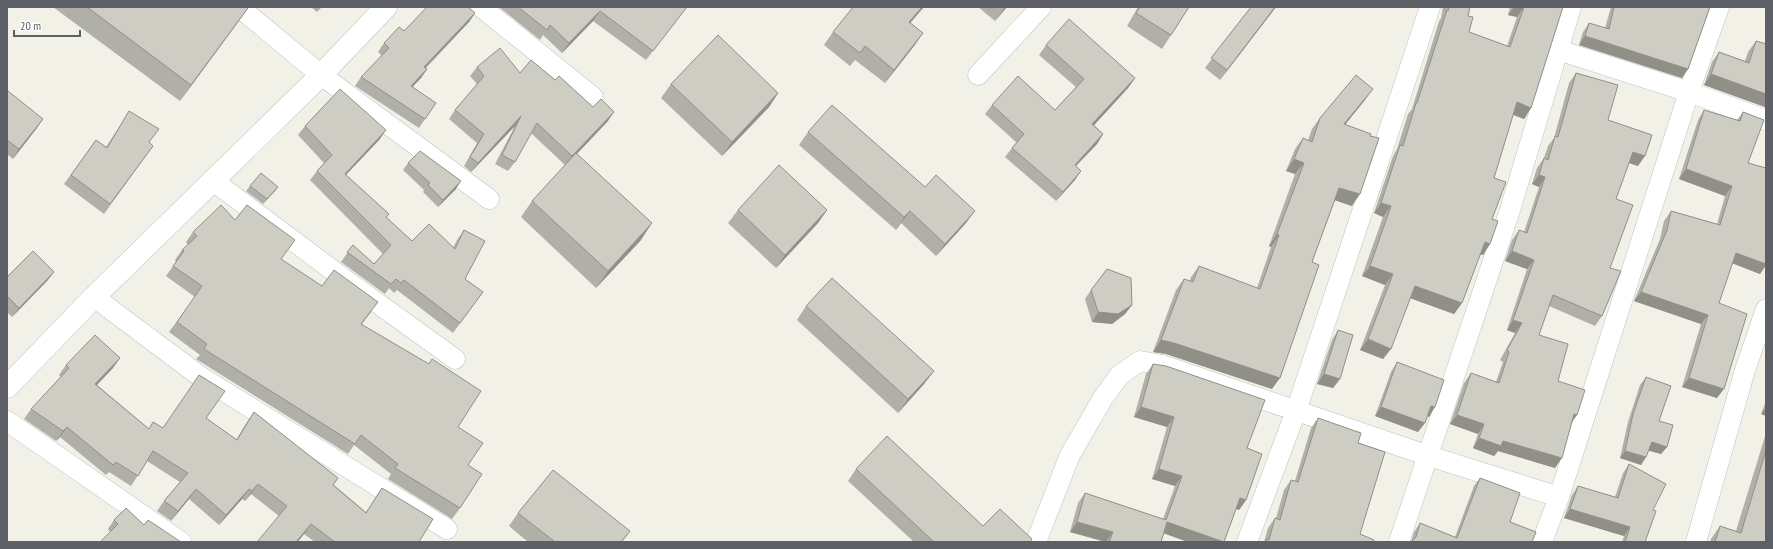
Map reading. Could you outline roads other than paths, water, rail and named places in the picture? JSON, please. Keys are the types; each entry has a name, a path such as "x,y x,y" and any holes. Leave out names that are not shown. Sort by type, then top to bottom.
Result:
{"street":[{"path":"239,7 321,75 489,199"},
{"path":"7,387 94,297 321,75 386,7"},
{"path":"481,7 593,97"},
{"path":"978,75 1041,7"},
{"path":"1247,542 1296,410 1430,7"},
{"path":"1399,542 1510,210 1571,7"},
{"path":"1542,542 1559,497 1689,92 1719,7"},
{"path":"1558,50 1689,92 1766,120"},
{"path":"212,180 351,284 455,359"},
{"path":"94,297 201,378 447,529"},
{"path":"1696,542 1743,378 1766,309"},
{"path":"1036,542 1070,455 1103,398 1120,375 1140,361 1162,365 1429,456 1559,497"},
{"path":"7,421 181,542"}]}
